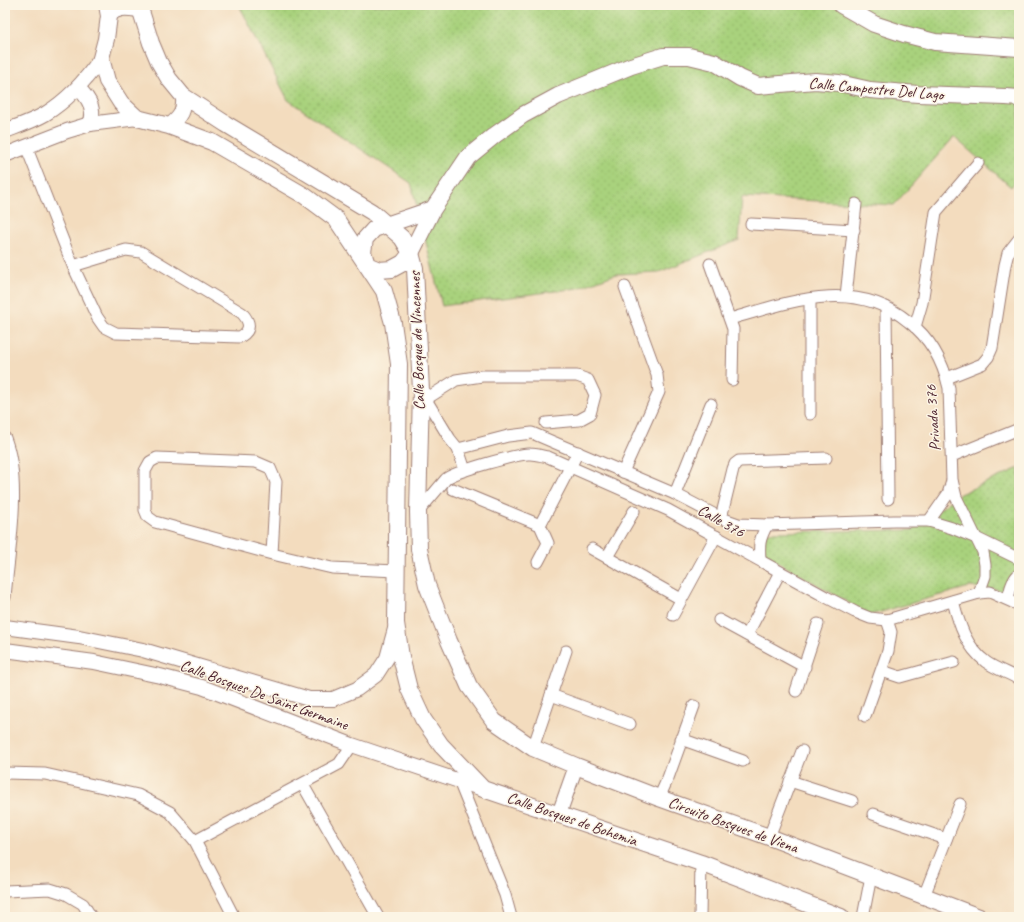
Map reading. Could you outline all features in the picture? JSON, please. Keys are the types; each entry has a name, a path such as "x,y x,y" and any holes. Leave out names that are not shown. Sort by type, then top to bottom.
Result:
{"main road":[{"path":"841,5 874,24 935,42 1019,48"},
{"name":"Calle Bosque de Vincennes","path":"140,7 151,43 159,62 170,79 184,96 226,124 372,212 402,238 411,253 415,268 424,395 418,512 419,548 427,585 469,686 494,721"},
{"name":"Calle Bosque de Vincennes","path":"108,10 106,39 101,58 107,81 121,103 137,118 169,126 212,142 305,196 336,219 384,291 393,323 399,364 396,623"},
{"name":"Calle Campestre Del Lago","path":"367,265 379,270 392,269 403,263 411,253 433,209 468,157 523,115 558,96 631,66 663,56 689,56 714,62 740,78 758,86 815,81 840,83 870,90 918,94 1019,98"},
{"path":"367,265 363,252 365,239 374,229 433,209"},
{"name":"Calle Bosques de Bohemia","path":"396,623 401,657 409,689 423,719 441,745 483,790 559,814 701,863 841,917"},
{"name":"Circuito Bosques de Viena","path":"494,721 533,748 576,766 769,837 979,917"}],"street":[{"path":"108,10 114,11 125,8 140,7"},
{"path":"5,131 44,115 58,105 78,88 101,58"},
{"path":"78,88 87,96 92,108 93,117 90,124"},
{"path":"169,126 181,113 184,107 184,96"},
{"path":"5,155 67,131 90,124 137,118"},
{"path":"26,146 73,266 97,317 104,327 116,333 240,337 246,334 249,327 247,319 242,313 140,252 126,250 73,266"},
{"path":"916,327 922,303 936,212 978,163"},
{"path":"846,296 856,204"},
{"path":"751,224 854,230"},
{"path":"947,378 982,364 988,357 992,348 1008,253 1019,239"},
{"path":"710,264 733,329 732,380"},
{"path":"623,472 659,392 657,375 625,287"},
{"name":"Privada 376","path":"730,319 810,298 846,296 861,298 886,306 899,313 916,327 926,339 937,355 947,378 949,388 952,480"},
{"path":"810,298 810,414"},
{"path":"886,306 888,499"},
{"path":"465,470 458,449 450,439 424,395 456,380 482,376 577,376 588,380 595,395 590,414 579,420 546,423"},
{"path":"675,494 711,404"},
{"path":"952,456 1019,429"},
{"name":"Calle 376","path":"458,449 508,436 532,433 675,494 721,518 738,524 767,525 929,521 976,538 1019,559"},
{"path":"5,438 11,460 5,597"},
{"path":"540,525 578,452"},
{"name":"Calle 376","path":"418,512 448,476 465,470 528,454 548,457 668,510 780,572 855,612 870,618 887,620 979,593 990,592 1019,605"},
{"path":"272,554 276,482 270,468 256,462 157,458 150,462 145,471 144,510 148,517 155,522 272,554 332,568 396,571"},
{"path":"721,518 733,469 735,464 739,461 826,458"},
{"path":"929,521 948,494 952,480"},
{"path":"952,480 956,497 983,552 986,565 985,576 979,593"},
{"path":"453,489 540,525 548,543 538,562"},
{"path":"607,557 634,511"},
{"path":"760,560 759,543 767,525"},
{"path":"673,615 716,536"},
{"path":"592,549 681,599"},
{"path":"747,635 780,572"},
{"path":"1008,599 1010,588 1016,576 1019,574"},
{"path":"953,601 960,625 970,646 986,662 1019,678"},
{"path":"718,620 805,667"},
{"path":"866,716 888,651 891,632 887,620"},
{"name":"Calle Bosques De Saint Germaine","path":"5,627 79,637 143,650 309,699 333,699 357,689 376,675 386,658 396,623"},
{"path":"796,691 818,624"},
{"name":"Calle Bosques De Saint Germaine","path":"5,650 94,662 160,676 202,687 352,745 483,790"},
{"path":"533,748 566,651"},
{"path":"882,671 900,677 954,662"},
{"path":"551,695 630,724"},
{"path":"660,798 694,706"},
{"path":"681,739 743,761"},
{"path":"196,841 340,764 352,745"},
{"path":"769,837 802,752"},
{"path":"559,814 576,766"},
{"path":"5,773 45,774 138,795 170,812 196,841 234,917"},
{"path":"459,781 505,895 511,917"},
{"path":"790,781 852,801"},
{"path":"303,785 378,917"},
{"path":"924,896 960,804"},
{"path":"873,814 946,840"},
{"path":"700,917 701,863"},
{"path":"863,917 872,876"},
{"path":"5,892 50,889 66,894 84,904 91,917"}],"green space":[{"path":"239,5 1019,5 1019,178 1011,187 954,137 894,205 742,197 739,240 659,272 616,274 578,288 442,306 411,183 288,100"},
{"path":"1019,468 1019,603 996,589 969,587 870,615 760,552 767,532 912,530 960,494"}]}
